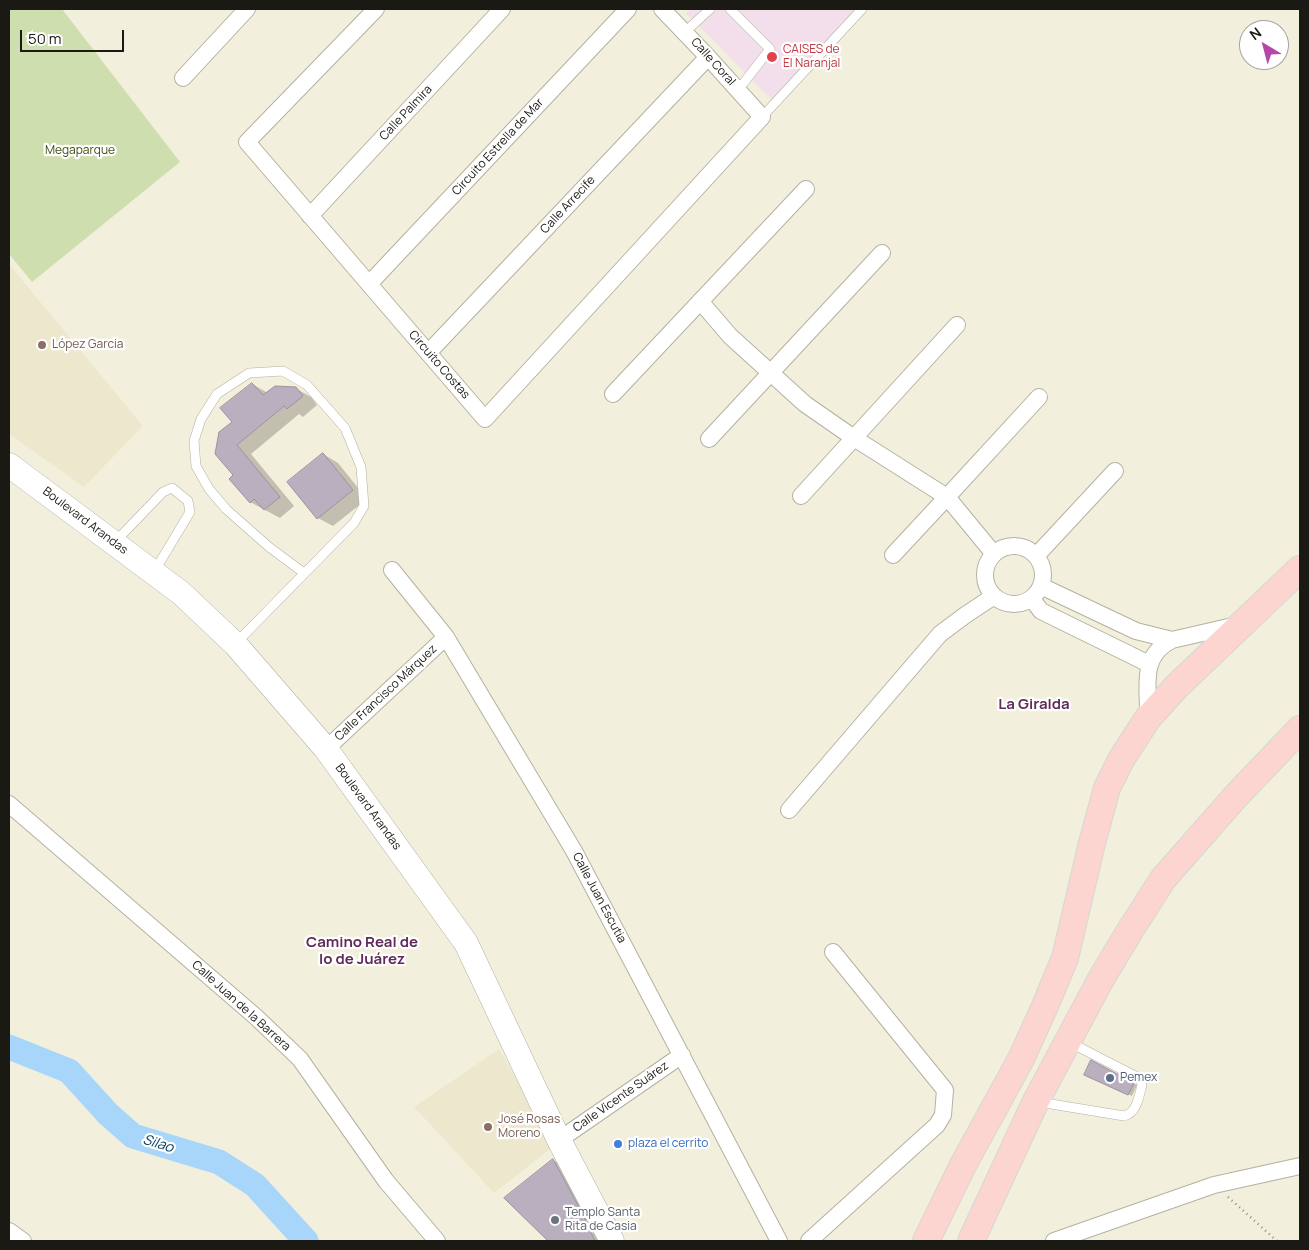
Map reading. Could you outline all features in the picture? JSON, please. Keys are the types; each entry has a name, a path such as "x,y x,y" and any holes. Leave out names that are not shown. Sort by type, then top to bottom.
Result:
{"main road":[{"name":"Boulevard Arandas","path":"9,464 181,593 235,644 326,749 466,943 559,1140 612,1241"},
{"path":"926,1241 963,1165 1021,1059 1046,1006 1065,958 1092,843 1108,788 1122,758 1148,718 1177,686 1300,570"},
{"path":"971,1241 1036,1101 1101,979 1131,928 1163,879 1236,796 1300,729"}],"street":[{"path":"183,78 247,9"},
{"name":"Circuito Costas","path":"376,9 246,142 485,419 762,117"},
{"name":"Calle Palmira","path":"310,216 502,9"},
{"name":"Circuito Estrella de Mar","path":"369,284 628,9"},
{"name":"Calle Coral","path":"662,9 762,117"},
{"name":"Calle Arrecife","path":"428,353 708,57"},
{"path":"613,394 806,188"},
{"path":"709,439 882,254"},
{"path":"700,301 730,336 805,404 854,438 947,497 994,554"},
{"path":"801,496 958,326"},
{"path":"893,555 1039,397"},
{"path":"1036,556 1115,471"},
{"path":"1013,546 1026,549 1036,556 1042,565 1044,576 1036,592 1019,604 1005,604 994,596 986,584 985,571 994,554 1013,546"},
{"name":"Calle Juan Escutia","path":"392,570 446,637 574,851 779,1241"},
{"path":"1036,592 1136,631 1172,640"},
{"path":"1036,592 1041,611 1149,664"},
{"path":"789,810 940,634 994,596"},
{"path":"1148,718 1149,664 1158,650 1172,640 1245,623"},
{"name":"Calle Francisco Márquez","path":"326,749 446,637"},
{"name":"Calle Juan de la Barrera","path":"9,804 256,1017 300,1059 386,1181 437,1241"},
{"path":"810,1241 937,1125 943,1115 945,1090 833,952"},
{"name":"Calle Vicente Suárez","path":"559,1140 682,1055"},
{"path":"1054,1241 1214,1184 1300,1166"},
{"path":"9,1231 24,1241"}],"lane":[{"path":"685,32 710,9"},
{"path":"730,9 770,49 738,90"},
{"path":"762,117 862,9"},
{"path":"235,644 354,523 364,506 361,467 345,428 307,385 283,371 249,373 217,394 201,419 194,442 196,466 209,489 226,509 269,547 304,573"},
{"path":"114,543 164,492 172,488 188,501 190,512 154,573"},
{"path":"1036,1101 1124,1116 1134,1111 1142,1081 1068,1041"}],"path":[{"path":"1214,1184 1277,1241"}],"shaded area":[{"name":"CAISES de El Naranjal","path":"690,9 857,9 773,101 685,14"},
{"name":"López Garcia","path":"9,264 143,426 84,487 9,434"},
{"name":"José Rosas Moreno","path":"499,1049 554,1146 494,1193 414,1107"}],"green space":[{"name":"Megaparque","path":"9,9 62,9 180,162 32,282 9,254"}],"building":[{"path":"252,383 263,395 275,386 296,387 303,396 287,409 284,406 237,445 280,497 264,510 254,499 250,503 229,479 233,475 215,454 219,432 232,422 220,408"},
{"path":"323,453 353,490 317,519 287,482"},
{"name":"Pemex","path":"1091,1060 1134,1083 1128,1095 1084,1075"},
{"name":"Templo Santa Rita de Casia","path":"553,1159 595,1241 548,1241 504,1198"}],"waterway":[{"name":"Silao","path":"9,1047 69,1071 108,1114 133,1136 219,1162 255,1185 306,1241"}],"place":[{"name":"CAISES de El Naranjal","path":"772,57"},
{"name":"López Garcia","path":"42,345"},
{"name":"Pemex","path":"1110,1078"},
{"name":"José Rosas Moreno","path":"488,1127"},
{"name":"plaza el cerrito","path":"618,1144"},
{"name":"Templo Santa Rita de Casia","path":"555,1220"}],"district":[{"name":"La Giralda","path":"1034,705"},
{"name":"Camino Real de lo de Juárez","path":"362,952"}]}
